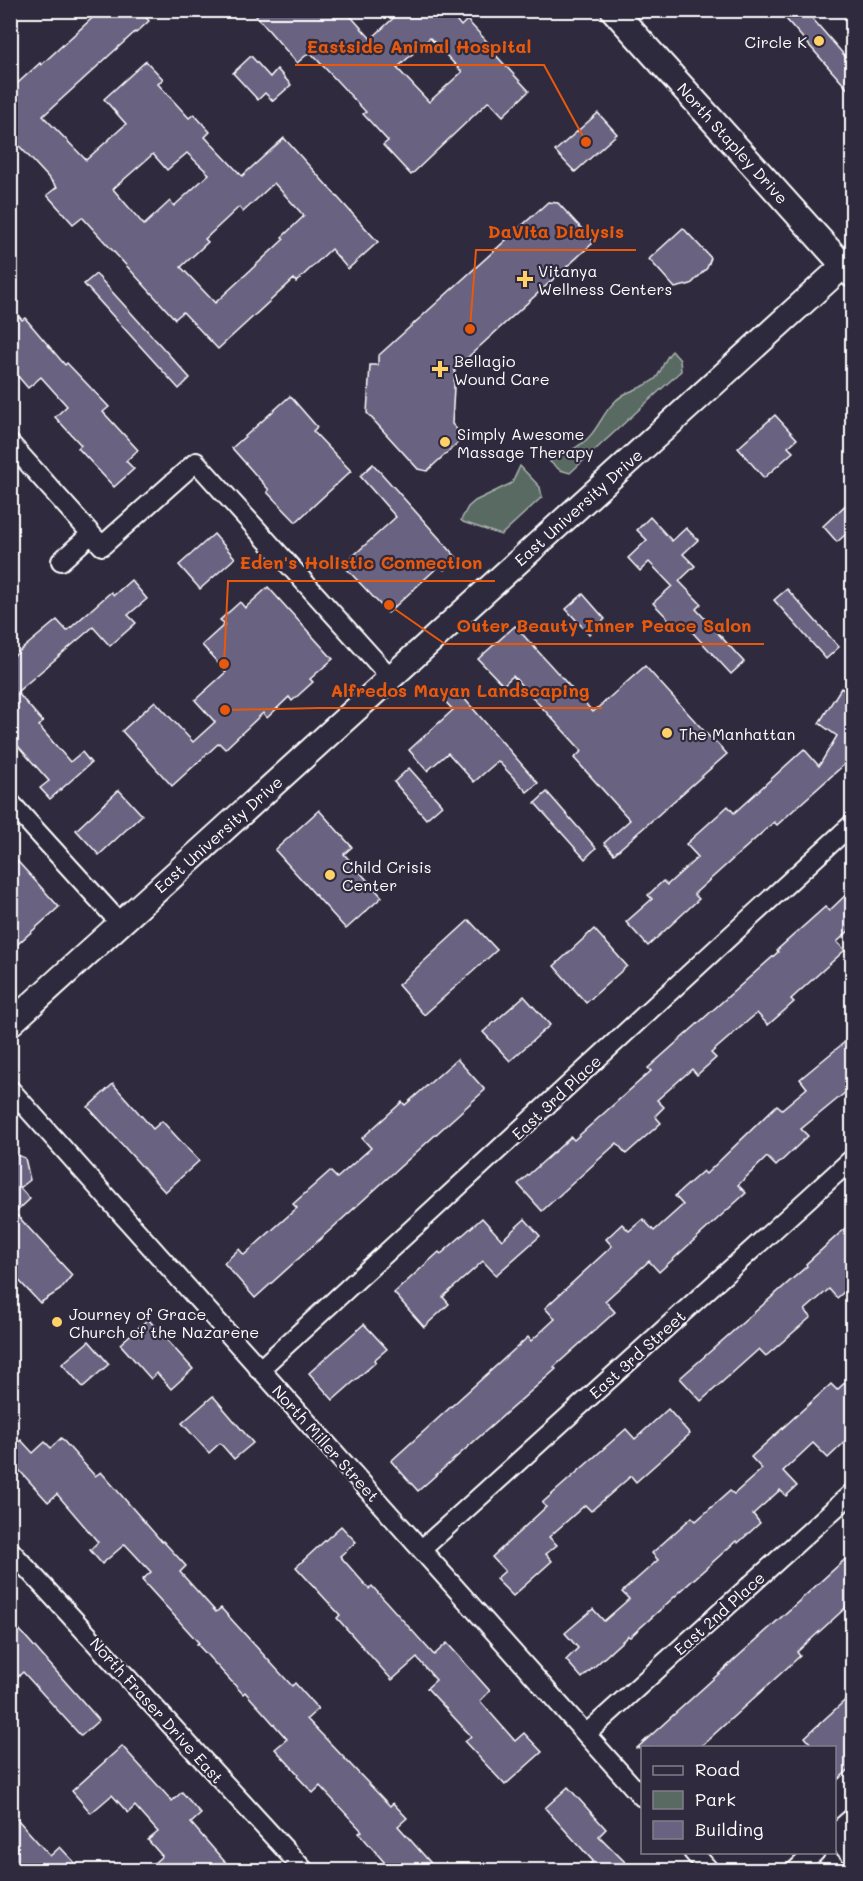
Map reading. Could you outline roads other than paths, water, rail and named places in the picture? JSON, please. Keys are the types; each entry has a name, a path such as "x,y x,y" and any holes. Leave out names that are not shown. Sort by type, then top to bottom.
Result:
{"main road":[{"name":"North Stapley Drive","path":"613,10 850,266"},
{"name":"East University Drive","path":"10,1024 390,677 850,266"}],"street":[{"path":"10,443 102,546 196,462 390,677"},
{"path":"61,561 91,534"},
{"path":"10,802 120,923"},
{"name":"East 3rd Place","path":"259,1370 852,824"},
{"name":"North Miller Street","path":"10,1089 641,1796"},
{"name":"East 3rd Street","path":"422,1548 852,1159"},
{"name":"East 2nd Place","path":"586,1734 852,1493"},
{"name":"North Fraser Drive East","path":"10,1550 304,1870"},
{"path":"836,1833 852,1818"},
{"path":"836,1837 852,1856"},
{"path":"695,1854 710,1870"},
{"path":"796,1870 813,1854"}],"place":[{"name":"Circle K","path":"819,41"},
{"name":"Eastside Animal Hospital","path":"586,142"},
{"name":"Vitanya Wellness Centers","path":"525,279"},
{"name":"DaVita Dialysis","path":"470,329"},
{"name":"Bellagio Wound Care","path":"440,369"},
{"name":"Simply Awesome Massage Therapy","path":"445,442"},
{"name":"Outer Beauty Inner Peace Salon","path":"389,605"},
{"name":"Eden's Holistic Connection","path":"224,664"},
{"name":"Alfredos Mayan Landscaping","path":"225,710"},
{"name":"The Manhattan","path":"667,733"},
{"name":"Child Crisis Center","path":"330,875"},
{"name":"Journey of Grace Church of the Nazarene","path":"57,1322"}]}
